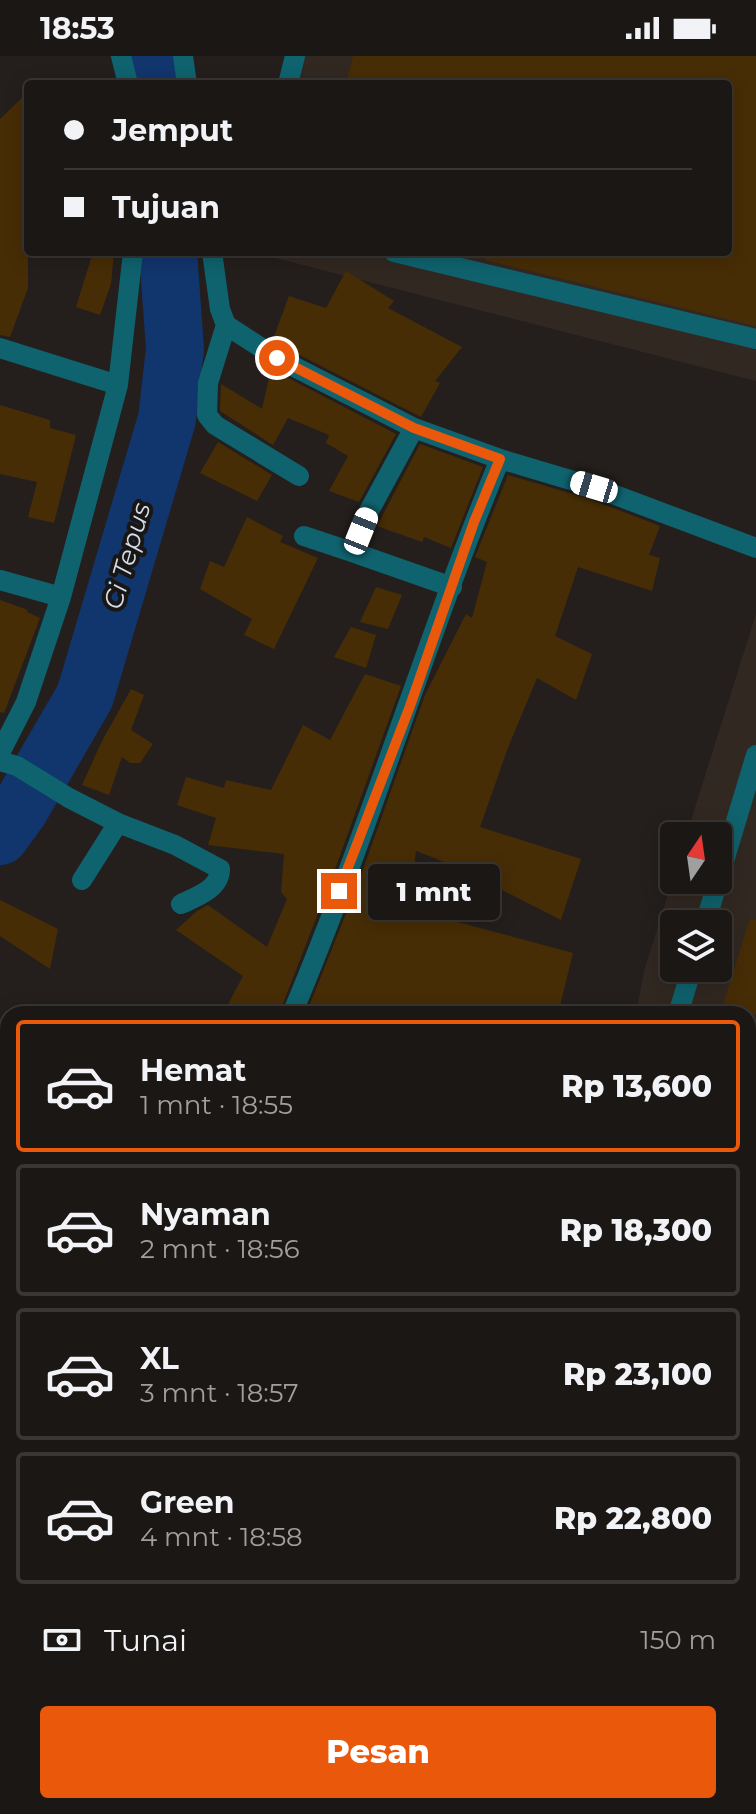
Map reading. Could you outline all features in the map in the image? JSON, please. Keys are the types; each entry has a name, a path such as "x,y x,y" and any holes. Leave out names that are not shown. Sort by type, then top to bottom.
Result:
{"street":[{"path":"121,56 127,80"},
{"path":"183,56 186,80"},
{"path":"289,80 295,56"},
{"path":"0,753 26,702 61,597 118,385 133,256"},
{"path":"213,256 220,309 226,325 277,358 414,428 500,459 594,487 756,548"},
{"path":"411,256 756,339"},
{"path":"226,325 208,383 207,415 215,425 299,476"},
{"path":"0,348 118,385"},
{"path":"352,552 369,511 414,428"},
{"path":"295,1006 500,459"},
{"path":"304,536 452,587"},
{"path":"0,580 61,597"},
{"path":"8,763 118,823 175,845 220,869 218,880 212,887 181,904"},
{"path":"709,910 754,766"},
{"path":"82,880 118,823"},
{"path":"680,1006 688,982"}],"shaded area":[{"path":"287,56 756,56 756,381 268,256 732,256 732,80 281,80"},
{"path":"756,614 756,1006 637,1006 644,971 660,920 660,982 732,982 732,910 663,910 668,894 732,894 732,822 690,822"}],"building":[{"path":"353,56 756,56 756,326 485,260 486,256 732,256 732,80 347,80"},
{"path":"24,96 24,256 28,256 28,288 10,337 0,335 0,119"},
{"path":"92,256 114,256 111,284 100,315 76,307"},
{"path":"346,271 394,301 388,308 462,347 435,381 440,383 421,417 273,339 289,296 326,308"},
{"path":"271,369 396,434 359,502 329,491 348,456 326,443 329,435 288,418 273,445 220,411 221,384 262,409"},
{"path":"0,405 50,420 50,428 76,435 54,523 28,517 37,482 0,474"},
{"path":"218,442 272,475 257,501 200,473"},
{"path":"420,444 483,467 451,548 424,537 422,542 377,526"},
{"path":"508,475 590,499 660,526 649,555 660,558 652,591 578,567 555,636 592,654 576,700 537,678 480,827 581,859 561,920 457,867 416,851 409,909 573,953 560,1006 309,1006 359,881 425,695 466,614 472,618 487,562 475,557"},
{"path":"247,517 283,536 280,542 318,558 274,649 244,635 252,619 200,589 210,561 224,567"},
{"path":"376,587 402,595 388,629 360,622"},
{"path":"0,600 40,618 4,713 0,712"},
{"path":"351,627 376,635 366,668 334,657"},
{"path":"365,674 401,686 282,1006 227,1006 243,976 176,930 208,905 267,947 287,899 281,892 284,854 208,845 216,818 177,805 186,777 224,788 226,780 271,790 303,725 330,740"},
{"path":"131,689 144,695 131,730 153,744 140,763 130,763 122,757 109,795 82,785"},
{"path":"0,900 58,929 50,969 0,936"},
{"path":"750,919 756,920 756,1006 723,1006"}],"waterway":[{"name":"Ci Tepus","path":"156,56 157,80"},
{"name":"Ci Tepus","path":"0,836 19,810 85,696 167,419 175,349 168,256"}],"route":[{"path":"277,358 414,428 500,459 339,891"}]}
